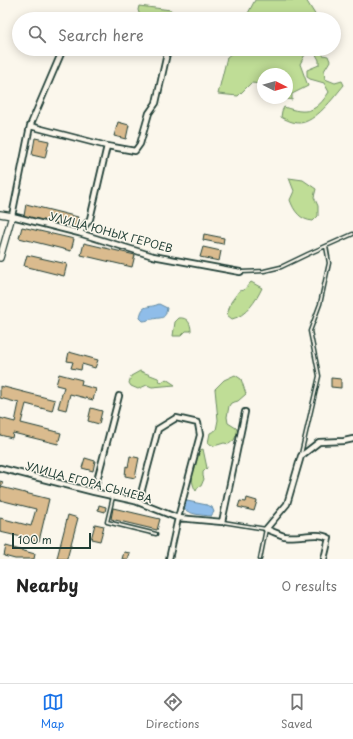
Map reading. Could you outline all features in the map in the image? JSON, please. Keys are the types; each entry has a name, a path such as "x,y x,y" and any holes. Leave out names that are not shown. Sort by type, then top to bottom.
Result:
{"street":[{"path":"0,258 12,216 30,126 60,56"},
{"path":"30,126 107,146 135,151 140,144 149,113 156,103 166,56"},
{"path":"79,233 90,219 107,146"},
{"name":"УЛИЦА ЮНЫХ ГЕРОЕВ","path":"0,214 79,233 153,256 240,272"},
{"path":"94,492 119,396"},
{"path":"222,522 245,412"},
{"path":"135,501 140,497 158,429 176,418 198,423 200,435 178,518 169,559"},
{"path":"324,559 329,538 324,535 284,536 266,529 287,504 300,456 319,442 344,441 353,439"},
{"name":"УЛИЦА ЕГОРА СЫЧЕВА","path":"0,468 113,497 135,501 178,518 222,522"}],"lane":[{"path":"240,272 281,267 353,234"},
{"path":"300,456 319,376 310,331 320,304 329,263 326,246"},
{"path":"113,497 107,522 156,534"},
{"path":"222,522 266,529 260,559"}],"green space":[{"path":"255,0 306,0 314,12 249,12"},
{"path":"139,6 171,10 171,12 139,12"},
{"path":"228,56 304,56 300,64 308,86 293,94 293,68 257,68 257,84 251,83 238,96 218,94"},
{"path":"317,56 328,56 330,61 324,71 325,79 335,83 342,81 344,85 330,102 311,119 299,123 292,122 281,117 284,107 299,111 315,108 329,92 324,83 307,77 307,70 319,65"},
{"path":"289,178 303,180 316,189 314,197 318,206 318,216 313,221 304,219 293,208 290,200 294,191"},
{"path":"251,282 262,288 260,293 254,303 242,315 232,319 227,315 231,302 239,291 244,290"},
{"path":"179,318 184,318 188,321 191,331 186,331 181,336 173,336 175,322"},
{"path":"140,371 158,378 161,383 166,379 175,385 152,387 147,385 138,389 131,386 129,383 131,376"},
{"path":"235,375 241,379 246,394 238,401 231,403 227,417 228,423 236,428 238,432 234,440 229,444 224,443 214,446 208,443 210,433 216,430 218,420 215,389 224,380"},
{"path":"203,449 207,468 203,472 204,479 201,486 198,487 196,491 192,476 198,451"}],"water":[{"path":"159,304 167,308 164,316 161,318 144,321 140,318 144,308"},
{"path":"187,501 212,507 214,512 211,516 189,512 183,508 183,505"}],"building":[{"path":"118,122 129,125 126,139 114,136"},
{"path":"35,138 49,141 45,158 32,155"},
{"path":"26,204 78,217 75,228 24,216"},
{"path":"22,227 74,239 71,251 19,238"},
{"path":"204,234 224,238 223,244 203,240"},
{"path":"84,243 135,255 132,267 81,255"},
{"path":"203,247 221,251 219,261 200,257"},
{"path":"27,255 67,264 64,276 24,266"},
{"path":"69,352 98,360 95,368 82,364 81,370 71,368 73,362 67,361"},
{"path":"59,374 82,380 81,385 96,389 93,400 70,394 66,410 58,408 64,387 56,385"},
{"path":"331,378 341,379 341,388 331,387"},
{"path":"0,386 55,400 52,411 26,404 21,423 61,433 58,444 13,433 12,438 0,435 0,418 15,422 19,403 0,398"},
{"path":"91,408 102,411 99,424 88,421"},
{"path":"130,456 139,458 135,478 125,476 126,466 128,467"},
{"path":"85,458 95,461 93,471 82,468"},
{"path":"0,481 3,482 1,487 49,499 39,541 0,532 0,518 31,526 36,509 0,500"},
{"path":"247,498 257,501 254,511 238,507 240,501 246,502"},
{"path":"99,505 106,507 105,512 98,510"},
{"path":"113,508 160,519 157,530 111,519"},
{"path":"68,515 78,518 67,559 59,559 57,558"},
{"path":"95,524 104,526 100,541 91,539"},
{"path":"6,546 35,554 34,559 15,559 4,556"},
{"path":"124,552 130,553 128,559 122,559"}]}
